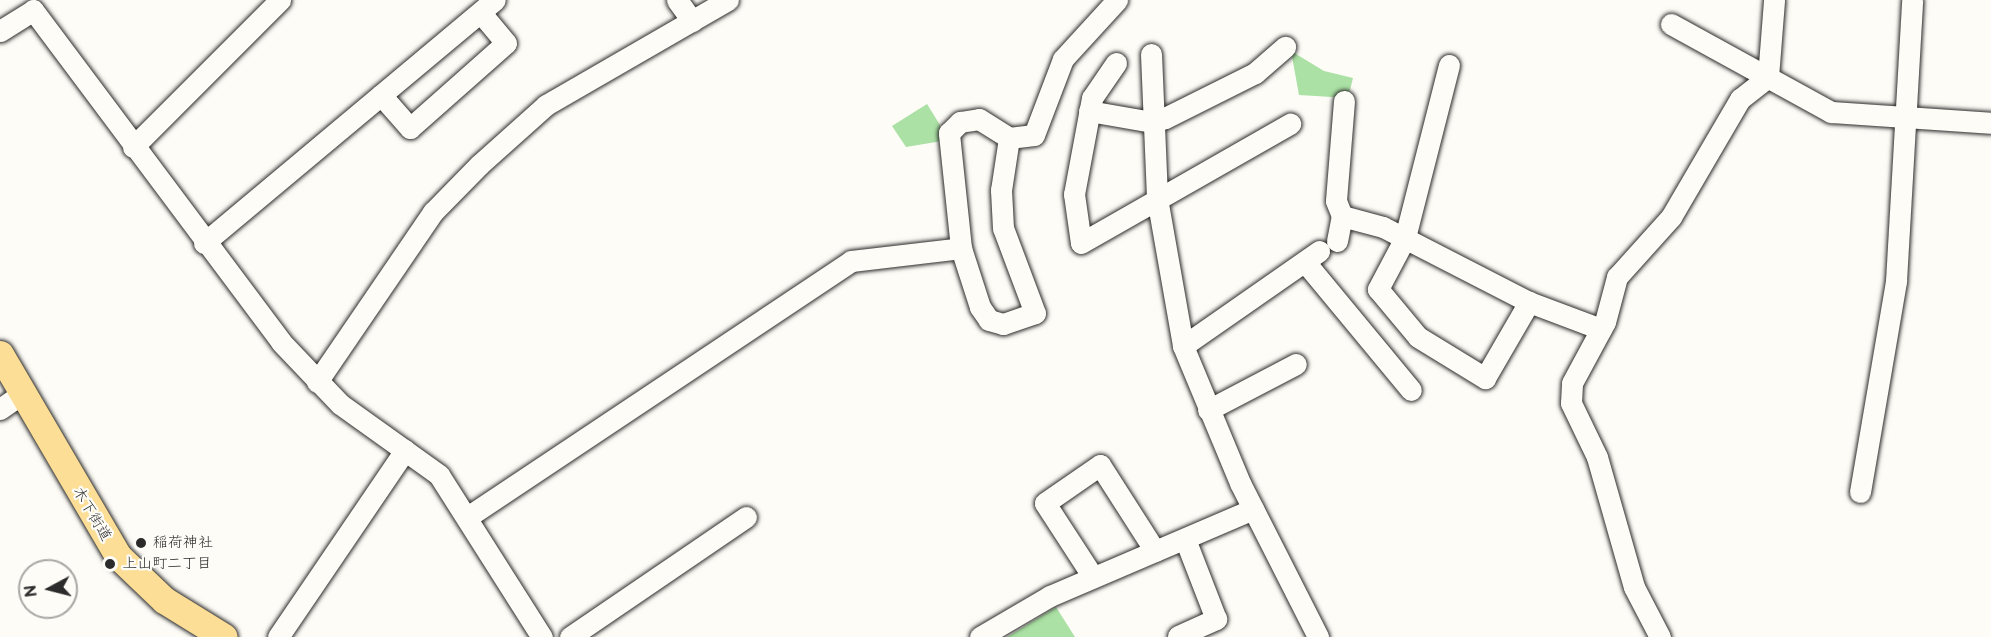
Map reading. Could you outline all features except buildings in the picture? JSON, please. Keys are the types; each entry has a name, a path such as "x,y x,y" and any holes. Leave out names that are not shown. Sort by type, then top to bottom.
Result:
{"main road":[{"name":"木下街道","path":"0,354 124,564 164,600 224,637"}],"street":[{"path":"133,147 280,0"},
{"path":"677,0 692,21"},
{"path":"317,382 434,212 479,165 546,105 728,0"},
{"path":"1009,138 1001,190 1003,228 1035,313 1004,324 989,320 961,248 950,133 960,122 979,119 1009,138 1034,135 1064,59 1117,0"},
{"path":"1660,637 1634,586 1597,457 1571,403 1572,383 1601,329 1617,277 1671,217 1740,99 1768,77 1774,0"},
{"path":"1860,492 1896,281 1903,116 1912,0"},
{"path":"204,243 486,5 506,43 410,128 381,95"},
{"path":"0,31 33,10 204,243 317,382 439,475 469,516 542,637"},
{"path":"1671,24 1831,112 1991,123"},
{"path":"1089,111 1152,122 1256,73 1285,47"},
{"path":"1151,54 1152,122 1157,198 1183,346 1208,410 1253,509 1318,637"},
{"path":"1116,63 1089,111 1074,194 1081,243 1290,124"},
{"path":"1449,65 1405,238 1378,290 1418,337 1460,368 1485,378 1529,302"},
{"path":"1344,101 1336,201 1342,216 1405,238 1529,302 1601,329"},
{"path":"1183,346 1320,251 1342,216"},
{"path":"469,516 851,261 961,248"},
{"path":"1320,251 1412,390"},
{"path":"1208,410 1296,364"},
{"path":"0,409 22,393"},
{"path":"278,637 405,450"},
{"path":"1093,577 1045,504 1100,465 1155,551"},
{"path":"980,637 1093,577 1253,509"},
{"path":"570,637 746,517"},
{"path":"1178,636 1216,620 1185,539"}],"green space":[{"path":"1291,51 1324,71 1353,78 1348,98 1299,95"},
{"path":"927,104 940,125 942,141 906,147 892,126"},
{"path":"1056,607 1075,637 1007,637"}],"place":[{"name":"稲荷神社","path":"141,543"},
{"name":"上山町二丁目","path":"110,564"}]}
